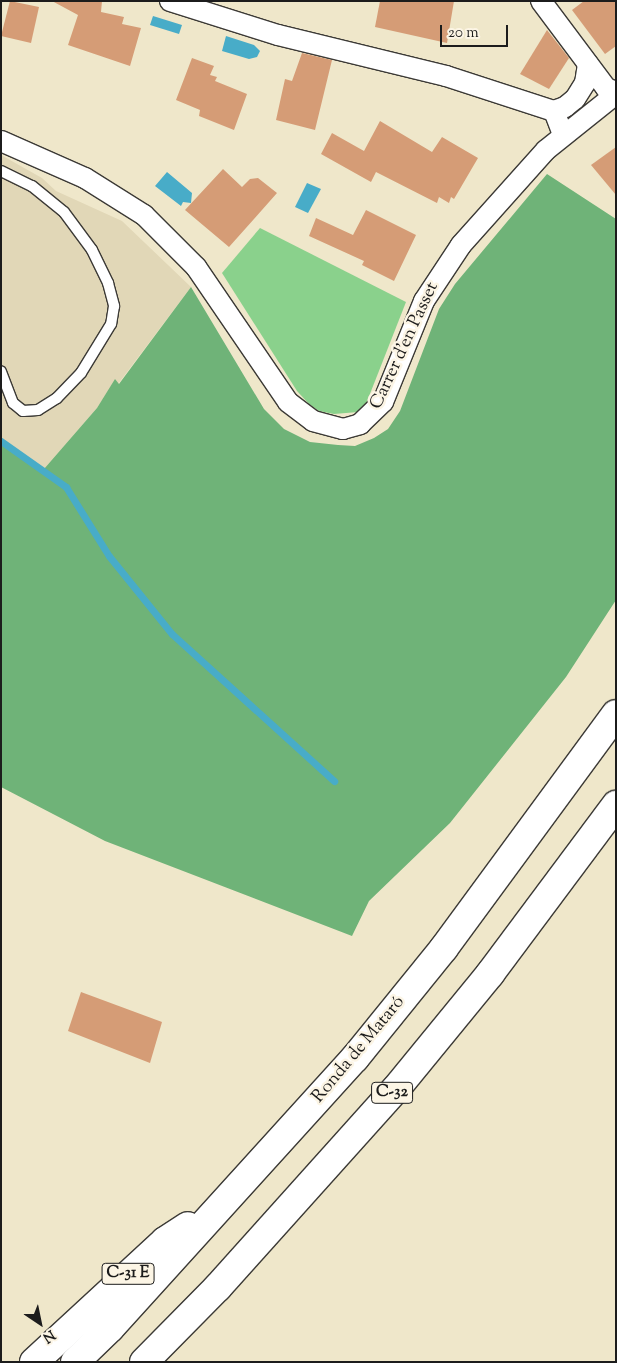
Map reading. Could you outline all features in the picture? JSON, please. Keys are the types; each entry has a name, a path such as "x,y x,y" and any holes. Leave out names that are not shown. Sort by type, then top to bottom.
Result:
{"highway":[{"name":"Ronda de Mataró","path":"75,1362 230,1197 355,1058 444,948 616,714"},
{"name":"C-32","path":"144,1362 224,1280 395,1090 490,974 616,805"},
{"name":"C-31 E","path":"34,1362 165,1241 230,1197"}],"street":[{"path":"170,1 278,35 446,76 554,111 565,108 575,99 585,83 588,64"},
{"path":"542,1 606,88 616,93"},
{"name":"Carrer d'en Passet","path":"1,141 85,178 144,215 196,266 288,402 314,421 343,429 360,424 373,415 383,402 424,301 440,272 506,192 563,134 616,93"},
{"path":"554,111 563,134"}],"lane":[{"path":"1,171 32,186 64,212 92,250 108,283 114,306 111,324 81,373 57,398 38,410 23,411 13,403 1,371"}],"shaded area":[{"path":"1,155 42,178 56,191 122,221 191,287 118,384 115,380 97,408 44,469 1,441"}],"green space":[{"path":"547,174 616,219 616,600 566,677 450,823 369,901 352,936 105,841 1,787 1,441 44,469 97,408 115,379 119,384 191,287 264,409 284,429 310,442 338,445 355,446 374,438 388,429 400,411 439,309 455,284"},
{"path":"260,228 406,302 366,404 358,412 334,414 319,411 309,404 297,391 222,273"}],"water":[{"path":"153,16 182,25 179,34 150,25"},
{"path":"226,36 254,45 260,51 257,57 249,59 222,51"},
{"path":"167,172 192,193 191,203 183,202 181,206 155,186"},
{"path":"307,183 321,189 308,213 295,207"}],"building":[{"path":"10,1 39,7 31,43 1,36"},
{"path":"52,1 102,1 101,12 124,17 122,24 141,28 130,66 68,45 78,15"},
{"path":"380,1 454,1 447,43 375,27"},
{"path":"584,1 616,1 616,46 605,54 572,10"},
{"path":"547,30 569,58 549,89 520,74"},
{"path":"302,53 332,60 315,130 276,120 285,79 292,81"},
{"path":"192,58 214,66 210,75 217,77 215,81 247,94 234,130 199,116 200,110 176,100"},
{"path":"380,121 432,152 442,137 478,158 454,199 451,197 449,203 439,197 437,203 376,172 371,182 321,154 332,133 364,151"},
{"path":"616,147 616,195 591,165"},
{"path":"223,169 242,187 250,179 258,178 277,193 229,247 185,210"},
{"path":"366,210 416,235 394,281 362,265 364,261 309,236 316,218 353,235"},
{"path":"81,992 162,1022 150,1063 68,1031"}],"waterway":[{"path":"1,441 66,487 109,556 172,634 334,781"}]}
